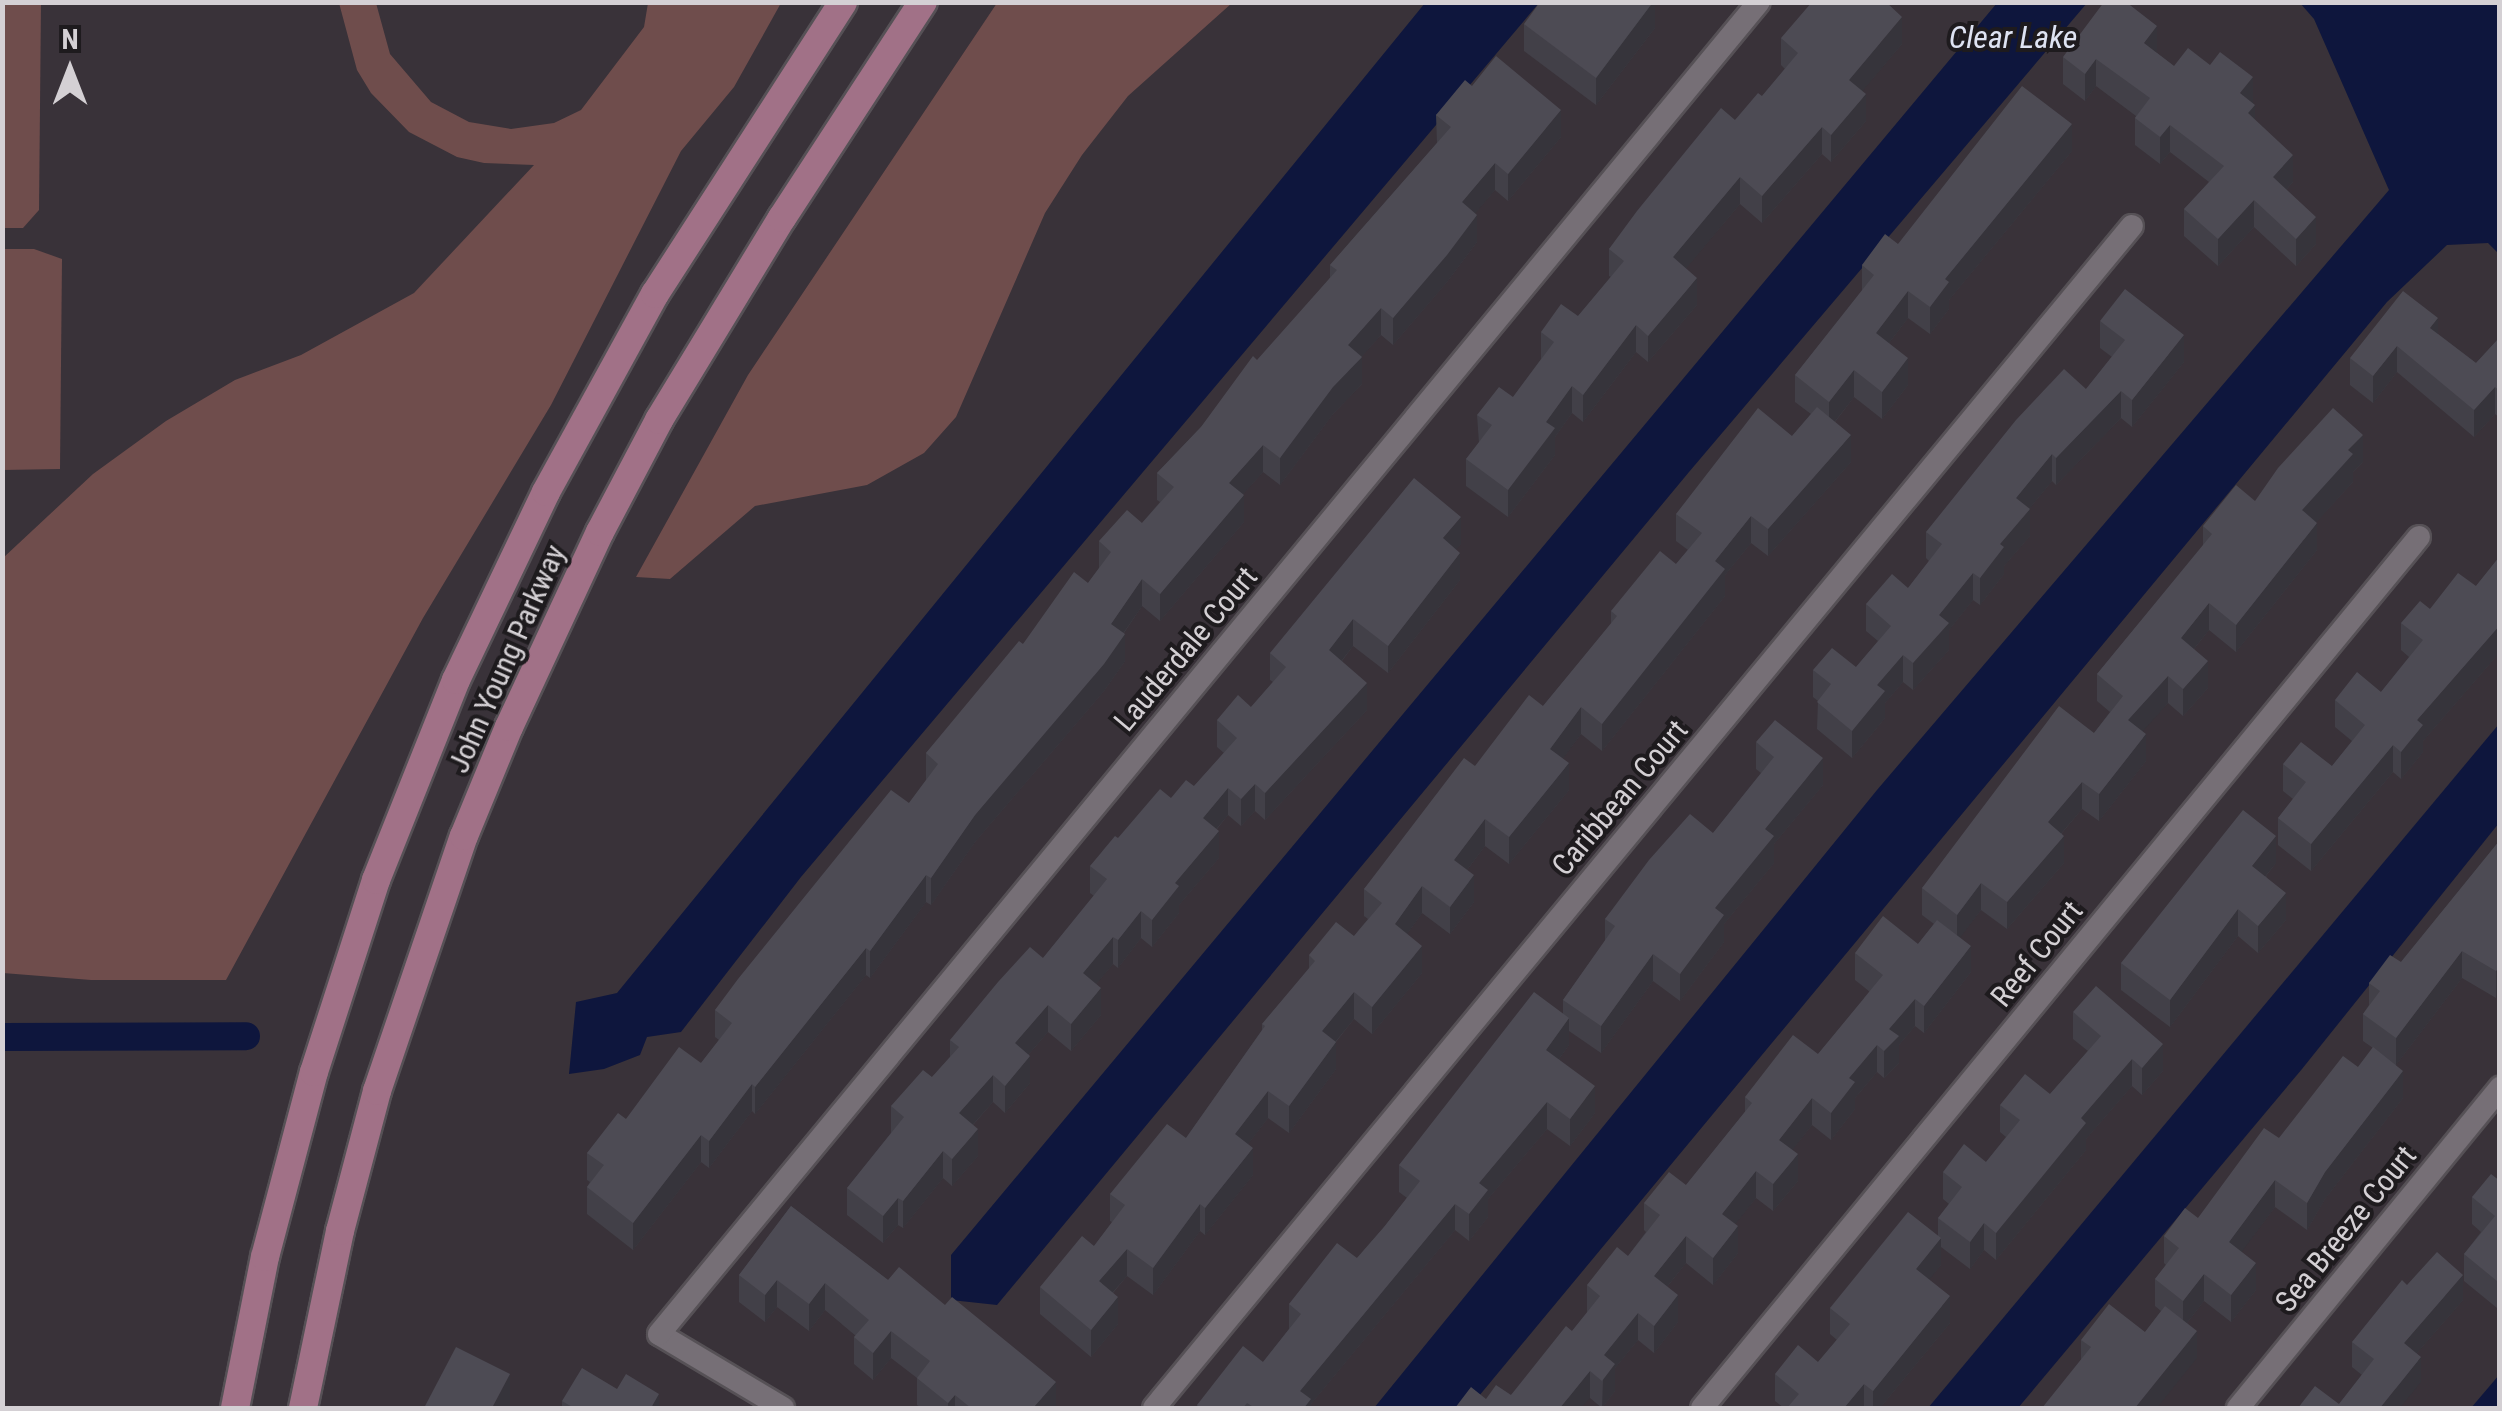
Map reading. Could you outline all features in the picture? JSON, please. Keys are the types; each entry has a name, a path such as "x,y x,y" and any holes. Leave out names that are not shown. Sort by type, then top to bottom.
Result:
{"main road":[{"name":"John Young Parkway","path":"236,1408 266,1257 320,1053 376,880 456,680 546,492 655,294 843,2"},
{"name":"John Young Parkway","path":"303,1408 340,1231 377,1091 464,836 509,726 600,532 660,420 772,234 923,2"}],"street":[{"name":"Lauderdale Court","path":"783,1408 659,1334 1759,2"},
{"name":"Caribbean Court","path":"1154,1408 2132,226"},
{"name":"Reef Court","path":"1702,1408 2420,537"},
{"name":"Sea Breeze Court","path":"2238,1408 2500,1088"}],"shaded area":[{"path":"3,2 41,3 39,210 23,228 3,228"},
{"path":"339,3 376,3 390,54 431,102 469,122 511,129 554,123 581,110 644,27 648,3 781,3 734,87 681,151 551,405 423,618 226,980 91,980 3,973 3,558 93,474 166,421 235,380 301,355 414,293 534,165 484,163 457,157 409,132 371,93 357,70"},
{"path":"997,3 1232,3 1128,96 1082,155 1045,213 956,417 924,453 867,485 755,506 670,579 636,577 748,375"},
{"path":"2,249 34,249 62,259 60,469 3,470"}],"water":[{"path":"1425,3 1539,3 801,877 681,1032 647,1037 640,1055 604,1069 569,1074 576,1002 617,993"},
{"name":"Clear Lake","path":"1997,3 2087,3 1689,472 997,1305 951,1300 951,1255"},
{"path":"2300,3 2499,3 2499,254 2488,243 2447,245 2387,302 1469,1408 1374,1408 1877,790 2389,190 2314,19"},
{"path":"2499,724 2499,823 2302,1069 2018,1408 1928,1408"},
{"path":"2499,1375 2499,1408 2471,1408"}],"building":[{"path":"1540,2 1653,2 1596,78 1524,24"},
{"path":"1812,2 1886,2 1902,17 1849,80 1866,94 1831,135 1822,127 1762,196 1740,177 1673,257 1697,278 1648,336 1636,325 1583,395 1572,386 1546,422 1555,428 1508,490 1466,459 1492,425 1477,415 1499,387 1513,397 1554,342 1541,332 1561,304 1578,316 1624,261 1609,249 1721,108 1735,120 1758,93 1762,96 1798,53 1781,38"},
{"path":"2104,2 2126,2 2157,26 2144,43 2174,66 2188,48 2210,65 2220,52 2253,77 2240,93 2255,105 2248,113 2293,155 2273,177 2316,217 2296,239 2254,200 2218,239 2184,209 2224,166 2170,125 2160,137 2135,118 2150,98 2096,59 2085,74 2063,57"},
{"path":"1496,56 1561,110 1508,174 1495,163 1462,202 1477,215 1393,318 1381,308 1348,345 1362,357 1333,387 1280,458 1263,445 1229,483 1244,495 1160,594 1142,579 1111,624 1125,634 1104,664 975,815 931,878 926,875 870,951 866,948 709,1141 701,1135 633,1223 587,1187 604,1165 587,1153 618,1113 626,1119 679,1047 701,1063 732,1023 715,1010 738,979 891,790 909,803 938,764 926,753 1019,641 1023,644 1074,572 1088,583 1111,552 1099,541 1127,510 1142,523 1174,487 1157,473 1201,427 1253,356 1257,360 1337,270 1330,265 1451,127 1436,115 1465,80 1472,86"},
{"path":"2022,86 2072,124 1945,279 1949,282 1930,307 1908,291 1876,333 1908,358 1882,392 1854,370 1829,402 1795,375 1874,275 1862,265 1885,234 1898,244"},
{"path":"2125,289 2184,335 2132,400 2121,391 2056,458 2052,454 2016,498 2030,509 2000,544 2004,547 1980,578 1973,573 1939,615 1949,623 1913,663 1903,655 1877,685 1885,691 1852,731 1817,702 1831,684 1813,670 1832,648 1856,667 1891,626 1866,604 1892,574 1908,588 1942,544 1926,532 2016,420 2064,369 2086,389 2125,340 2100,321"},
{"path":"2403,291 2438,318 2430,328 2476,363 2500,337 2500,391 2495,387 2474,410 2397,346 2373,376 2350,358"},
{"path":"1817,407 1851,435 1768,529 1751,516 1715,561 1725,569 1602,724 1581,707 1550,749 1569,763 1509,837 1485,819 1454,860 1474,875 1450,907 1422,886 1395,924 1422,946 1372,1007 1354,992 1322,1031 1336,1042 1289,1106 1268,1091 1235,1134 1253,1148 1205,1208 1200,1204 1153,1268 1127,1249 1099,1281 1118,1297 1091,1330 1040,1287 1082,1236 1094,1246 1125,1205 1110,1194 1167,1124 1186,1138 1265,1026 1262,1024 1315,961 1309,955 1336,922 1354,936 1382,903 1364,889 1464,758 1475,766 1529,695 1543,706 1617,616 1611,611 1660,551 1676,564 1702,533 1676,514 1758,408 1792,436"},
{"path":"2333,408 2363,435 2348,450 2353,454 2302,510 2317,523 2236,625 2209,603 2181,638 2208,661 2183,689 2168,676 2128,720 2146,734 2099,794 2082,782 2048,822 2064,836 2007,902 1981,883 1957,915 1922,888 2059,706 2094,733 2123,696 2097,674 2212,534 2203,526 2236,485 2255,501 2278,468"},
{"path":"1414,478 1461,517 1443,538 1460,553 1388,646 1353,619 1329,650 1367,683 1265,793 1255,784 1241,799 1228,788 1203,818 1219,831 1175,883 1179,886 1152,920 1141,911 1118,940 1113,937 1083,973 1101,988 1071,1024 1048,1005 1015,1043 1030,1056 1005,1086 993,1075 959,1113 978,1129 952,1159 943,1151 903,1201 898,1198 883,1216 847,1188 904,1117 891,1106 923,1070 932,1077 959,1047 950,1040 1030,947 1043,958 1107,879 1090,866 1115,836 1118,838 1160,789 1171,798 1186,780 1194,786 1237,738 1217,720 1238,695 1251,707 1286,667 1270,653"},
{"path":"2500,556 2500,625 2417,720 2423,725 2401,752 2393,745 2311,844 2278,818 2306,782 2283,764 2301,742 2332,766 2365,725 2335,700 2357,672 2381,692 2423,640 2401,623 2420,601 2430,609 2458,573 2476,586"},
{"path":"1775,720 1823,758 1765,829 1774,836 1715,908 1724,915 1680,974 1653,954 1601,1026 1563,1000 1615,926 1605,919 1690,814 1713,833 1774,757 1756,742"},
{"path":"2243,810 2276,836 2252,866 2286,893 2258,926 2238,909 2170,1000 2121,963"},
{"path":"2500,840 2500,966 2496,971 2462,951 2396,1038 2363,1014 2380,991 2369,983 2390,955 2401,962"},
{"path":"1883,916 1918,944 1937,920 1971,946 1924,1006 1915,999 1889,1029 1899,1036 1884,1051 1877,1045 1849,1078 1855,1082 1831,1113 1812,1098 1779,1140 1798,1154 1773,1184 1756,1171 1722,1214 1738,1226 1713,1258 1686,1236 1654,1276 1678,1295 1654,1326 1638,1313 1604,1355 1615,1364 1602,1381 1590,1371 1560,1408 1455,1408 1471,1387 1486,1399 1496,1385 1511,1395 1566,1326 1572,1331 1600,1296 1587,1285 1617,1247 1628,1256 1660,1215 1644,1203 1669,1172 1686,1185 1752,1103 1745,1097 1793,1035 1818,1054 1883,975 1855,953"},
{"path":"2096,986 2163,1044 2142,1068 2132,1059 2081,1118 2086,1123 1996,1233 1984,1223 1970,1242 1938,1218 1962,1187 1943,1172 1964,1144 1986,1162 2020,1120 2000,1105 2025,1074 2050,1094 2101,1036 2073,1012"},
{"path":"1534,992 1569,1018 1546,1050 1595,1086 1570,1119 1547,1102 1479,1183 1488,1190 1469,1214 1455,1204 1300,1391 1311,1399 1304,1408 1255,1408 1247,1403 1243,1408 1197,1405 1243,1346 1263,1362 1301,1314 1289,1304 1337,1243 1357,1258 1384,1227 1420,1181 1399,1165"},
{"path":"2373,1047 2403,1071 2325,1172 2307,1203 2275,1180 2229,1242 2256,1263 2231,1295 2204,1274 2183,1301 2155,1279 2179,1248 2164,1236 2185,1208 2198,1218 2264,1128 2279,1138 2343,1056 2358,1067"},
{"path":"2491,1174 2500,1181 2497,1281 2464,1254 2495,1216 2472,1197"},
{"path":"791,1206 888,1280 899,1267 945,1305 952,1297 1056,1382 1033,1408 971,1408 955,1395 948,1403 917,1378 930,1361 891,1331 873,1353 854,1337 869,1320 825,1283 809,1304 777,1280 765,1295 739,1275"},
{"path":"1908,1212 1941,1238 1916,1269 1950,1296 1873,1391 1864,1384 1844,1408 1787,1408 1799,1394 1775,1374 1798,1345 1818,1362 1850,1324 1830,1308"},
{"path":"2437,1252 2463,1275 2404,1343 2421,1357 2380,1408 2298,1408 2315,1386 2339,1404 2374,1359 2352,1342 2402,1280 2407,1285"},
{"path":"2109,1304 2145,1332 2165,1306 2197,1331 2135,1408 2042,1408 2091,1347 2081,1340"},
{"path":"456,1347 510,1374 492,1408 424,1408"},
{"path":"582,1368 617,1389 626,1374 659,1394 651,1408 574,1408 562,1401"}],"waterway":[{"path":"2,1037 246,1036"}]}
